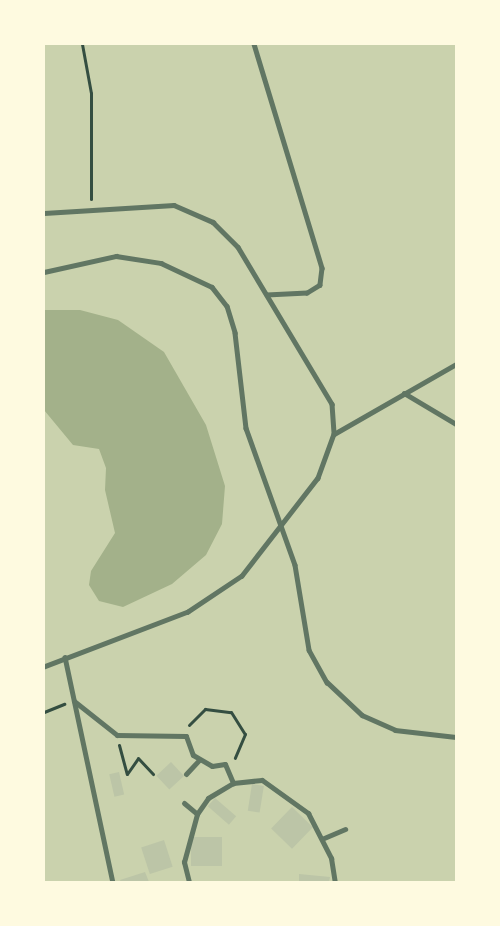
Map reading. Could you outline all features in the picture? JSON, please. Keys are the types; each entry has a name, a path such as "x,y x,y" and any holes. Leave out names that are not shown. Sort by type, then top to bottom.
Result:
{"street":[{"path":"74,701 117,735 186,736 199,760"},
{"path":"199,760 225,764 233,783"},
{"path":"186,774 199,760"},
{"path":"189,882 184,862 197,814 208,798 233,783 262,780 290,795 324,838 335,882"},
{"path":"184,803 197,814"},
{"path":"324,838 345,829"}],"lane":[{"path":"254,44 322,268 321,285 307,293 267,295"},
{"path":"44,213 174,205 213,222 238,247 332,404 334,434 318,478 242,576 188,612 65,657 44,668"},
{"path":"44,272 116,256 161,263 212,287 227,306 235,333 246,428 295,565 309,650 327,682 362,715 394,730 456,737"},
{"path":"334,434 456,364"},
{"path":"404,393 456,424"},
{"path":"65,657 113,882"}],"path":[{"path":"82,44 91,93 91,210"},
{"path":"44,712 74,701"},
{"path":"186,736 198,713 214,707 231,712 242,725 244,743 225,764"},
{"path":"117,735 127,774 138,758 153,774"}],"shaded area":[{"path":"44,44 456,44 456,882 44,882"},
{"path":"44,310 80,310 118,320 164,352 206,425 225,486 222,524 206,555 172,584 123,607 99,601 89,585 91,571 115,533 105,490 106,468 99,449 73,445 44,410"}],"building":[{"path":"171,762 184,776 169,790 156,776"},
{"path":"119,772 124,794 114,797 109,774"},
{"path":"252,784 264,786 260,813 248,811"},
{"path":"215,798 236,816 229,825 208,806"},
{"path":"292,807 313,827 292,849 271,829"},
{"path":"191,837 222,837 222,866 191,866"},
{"path":"164,840 173,867 150,874 141,847"},
{"path":"145,872 149,882 121,882 120,880"},
{"path":"299,874 330,877 329,882 299,882"}]}
